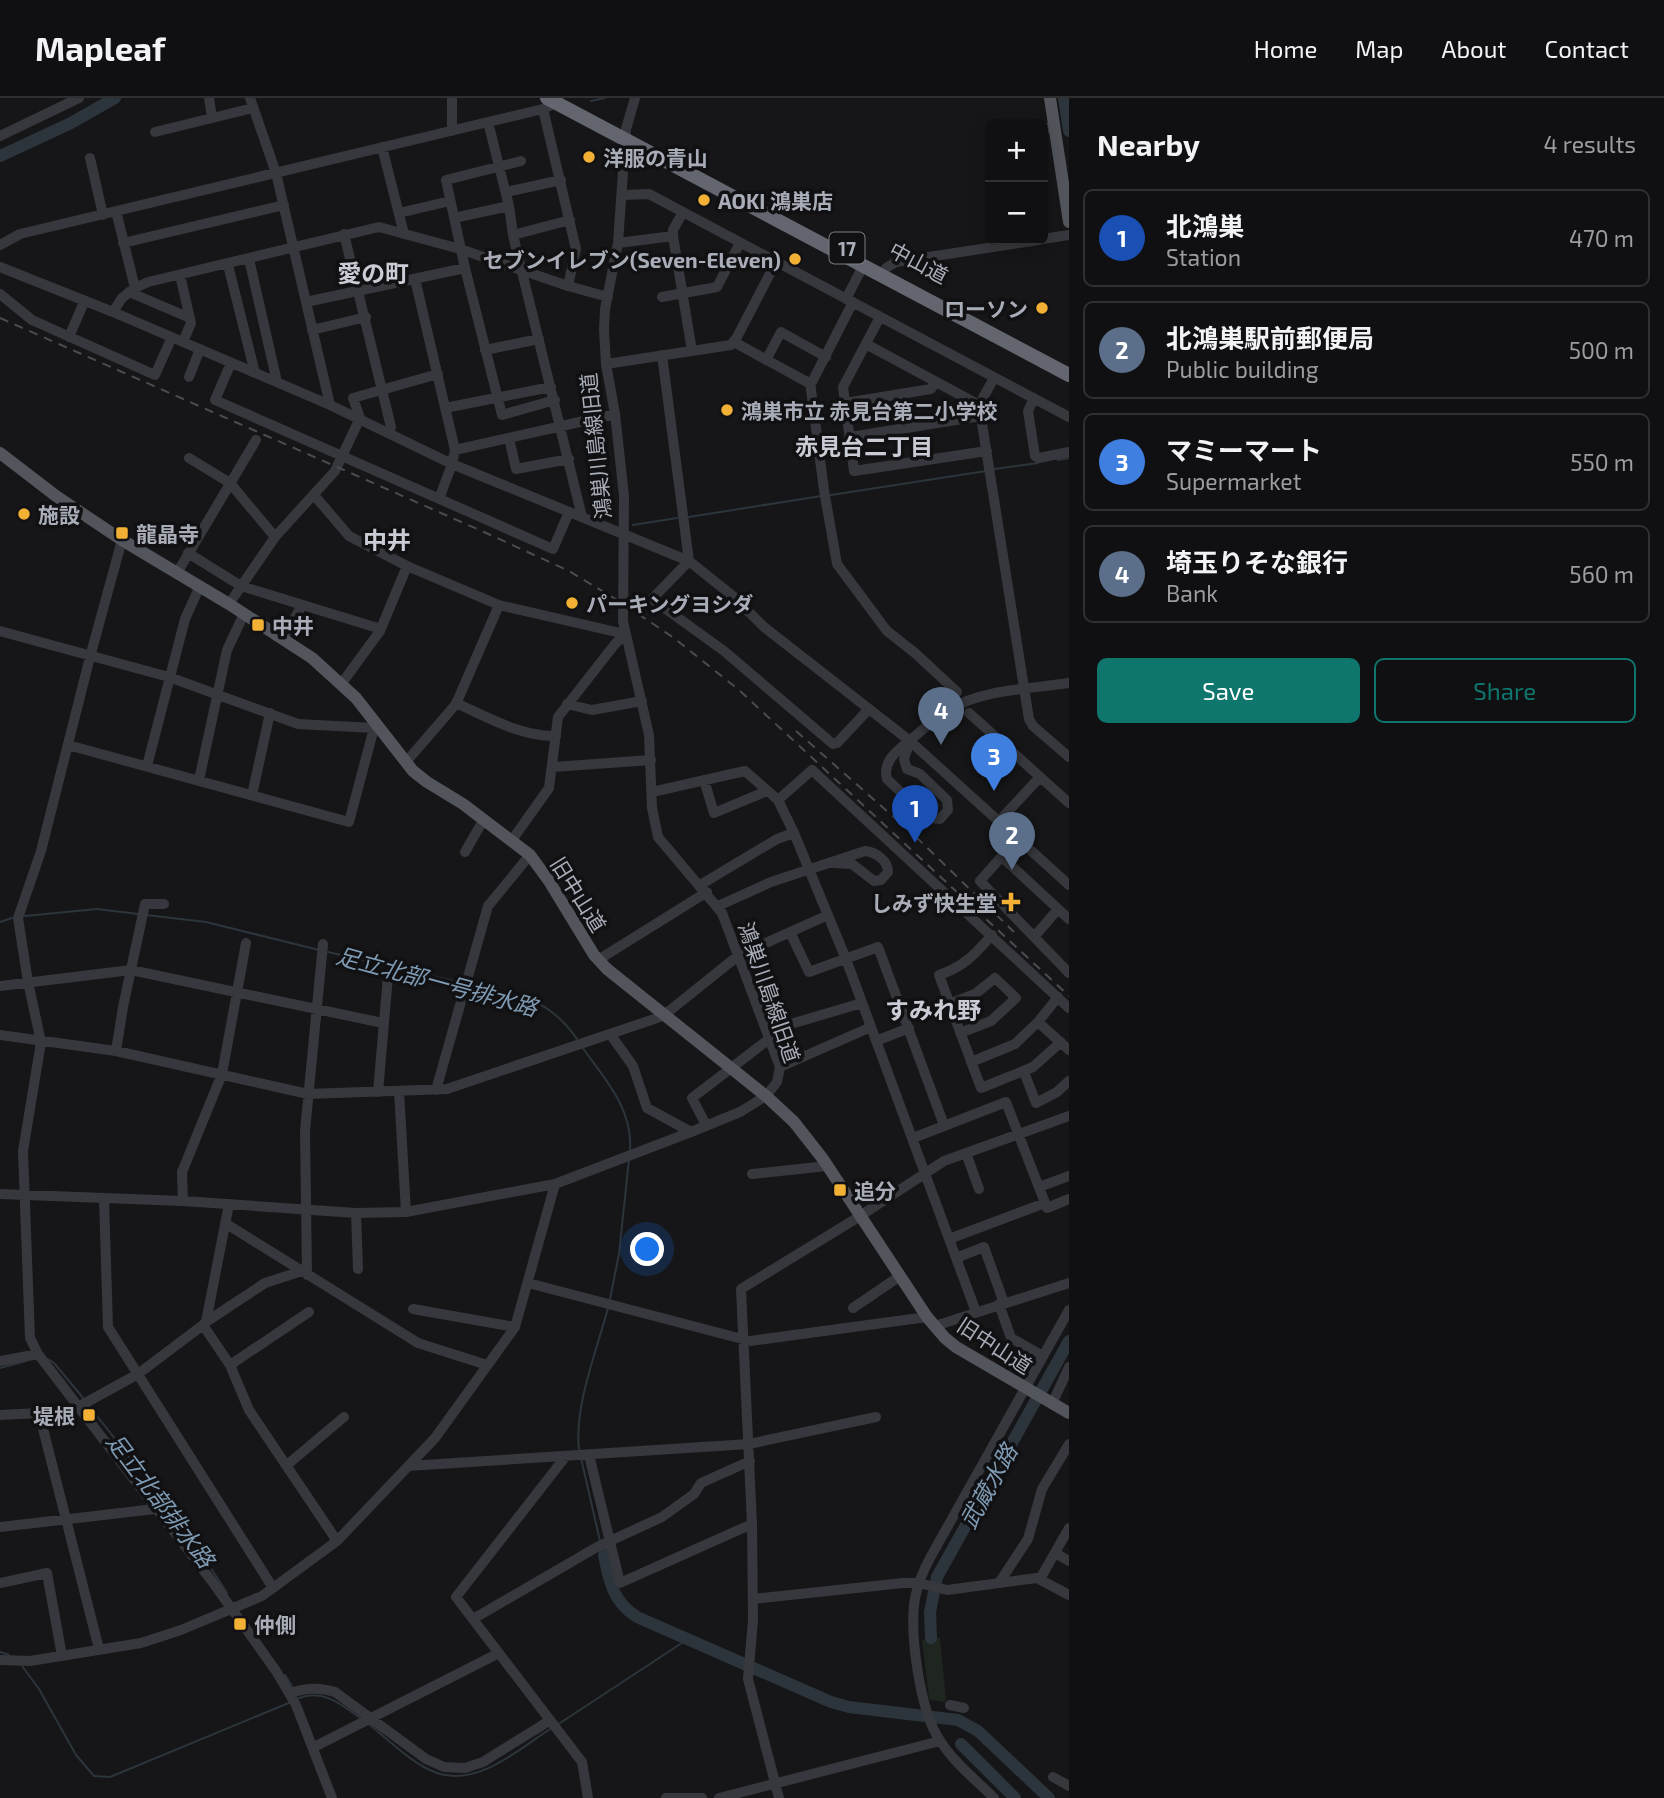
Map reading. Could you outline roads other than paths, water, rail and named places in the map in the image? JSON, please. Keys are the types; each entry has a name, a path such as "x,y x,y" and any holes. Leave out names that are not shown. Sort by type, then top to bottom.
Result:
{"highway":[{"name":"中山道","path":"552,102 626,134 712,177 1069,366"},
{"name":"中山道","path":"626,134 863,266 1069,375"}],"main road":[{"path":"1050,98 1049,128 1069,222"},
{"name":"旧中山道","path":"0,453 56,496 283,639 312,658 342,683 356,698 375,727 427,782 484,819 530,855 598,960 663,1016 766,1096 794,1122 827,1166 931,1322 950,1343 1069,1413"}],"street":[{"path":"0,136 33,117 41,116 79,98"},
{"path":"209,98 212,118"},
{"path":"452,98 452,131"},
{"name":"鴻巣川島線旧道","path":"635,98 626,134 618,243 604,330 606,365 615,414 624,496 622,603 625,634 649,735 652,808 658,837 718,906 726,920 780,1067 777,1082 766,1096"},
{"path":"0,245 20,234 452,131 552,102 561,180 576,249 568,286"},
{"path":"155,132 212,118 251,103 276,173 330,405"},
{"path":"488,122 582,517"},
{"path":"382,147 404,234"},
{"path":"90,158 103,215"},
{"path":"521,161 446,180 460,249 502,415 555,400"},
{"path":"506,192 561,180"},
{"path":"622,195 647,193 1069,417"},
{"path":"399,213 450,201"},
{"path":"123,243 284,205"},
{"path":"454,218 509,206"},
{"path":"116,211 132,290"},
{"path":"683,212 673,230 673,236 692,351"},
{"path":"513,235 570,220"},
{"path":"113,312 132,290 148,282 379,227 460,249 608,297"},
{"path":"344,234 383,389 391,427 389,432"},
{"path":"1048,238 1069,235"},
{"path":"618,243 673,236"},
{"path":"662,297 717,287 740,243"},
{"path":"886,268 896,262 1003,245"},
{"path":"249,260 277,382"},
{"path":"606,365 731,345 776,262"},
{"path":"228,265 255,373"},
{"path":"810,382 826,357 863,266"},
{"path":"0,267 113,312 360,418 452,464 689,561 734,597 764,627 910,741 1069,885"},
{"path":"306,302 465,268"},
{"path":"0,295 32,320 155,375 191,323 180,275"},
{"path":"415,279 455,450 439,499"},
{"path":"132,290 190,318"},
{"path":"69,337 84,302"},
{"path":"313,330 366,317"},
{"path":"880,317 843,387 854,471 987,451"},
{"path":"766,360 781,332 826,357"},
{"path":"485,350 539,340"},
{"path":"734,342 810,382"},
{"path":"866,344 935,382 980,411"},
{"path":"189,377 200,349"},
{"path":"662,355 689,561"},
{"path":"231,363 215,400 343,457 553,549 569,512"},
{"path":"229,604 275,537 335,471 360,418 353,398 438,374"},
{"path":"994,378 980,411 1029,719 1033,726 1069,757"},
{"path":"810,382 837,564 887,631 957,692"},
{"path":"845,403 931,389 935,382"},
{"path":"444,408 551,387"},
{"path":"1034,398 1027,411 1035,456 1039,458 1069,452"},
{"path":"850,437 980,411"},
{"path":"455,450 615,414"},
{"path":"509,438 516,469 569,459"},
{"path":"177,573 256,440"},
{"path":"189,458 230,483 275,537"},
{"path":"314,495 349,536 407,566 499,605 625,634"},
{"path":"122,540 41,851 18,919 41,1042 23,1145 30,1338 38,1354 276,1671 293,1699 332,1798"},
{"path":"188,553 241,586 381,629"},
{"path":"689,561 652,599 724,651 833,744 838,743 869,709"},
{"path":"342,683 381,629 407,566"},
{"path":"147,766 184,620 200,586"},
{"path":"283,639 302,605"},
{"path":"405,761 456,703 499,605"},
{"path":"199,780 227,650 244,614"},
{"path":"0,631 169,677 298,724 375,727 349,822 68,745"},
{"path":"512,840 549,788 554,767 558,717 625,634"},
{"path":"910,741 904,759 907,769 920,774 947,800 948,810 940,819 928,818 893,785 886,775 887,763 910,741 940,715 958,705 979,697 1069,683"},
{"path":"567,704 592,710 642,701"},
{"path":"456,703 541,737 556,737"},
{"path":"252,795 270,713"},
{"path":"969,713 1069,803"},
{"path":"554,767 651,760"},
{"path":"778,800 812,770 1069,1007"},
{"path":"652,792 745,771 778,800 846,959 976,1312"},
{"path":"1002,818 1041,777"},
{"path":"704,780 714,813 766,791"},
{"path":"465,852 484,819"},
{"path":"598,960 777,839 794,833"},
{"path":"1018,838 980,881 1069,973"},
{"path":"718,906 754,889 868,851 886,863 888,872 881,880 874,881 852,864 833,863"},
{"path":"436,1090 488,906 530,855"},
{"path":"1002,857 1069,919"},
{"path":"116,1051 145,904 164,904"},
{"path":"1034,937 1058,909"},
{"path":"0,1035 116,1051 308,1094 447,1089 663,1016 739,955 828,915"},
{"path":"790,932 809,972 878,947 944,1125"},
{"path":"992,935 968,961 939,975 981,1088 1024,1072 1065,1046 1038,1022"},
{"path":"183,1201 182,1172 222,1074 246,943"},
{"path":"305,1273 305,1131 322,949"},
{"path":"0,986 131,970 383,1023"},
{"path":"378,1092 388,976"},
{"path":"949,1004 975,994 995,978 1016,998 991,1021 960,1033"},
{"path":"971,1062 1011,1046 1038,1022 1058,997"},
{"path":"706,1125 692,1098 768,1035 862,1003"},
{"path":"780,1067 871,1027"},
{"path":"876,1041 909,1028"},
{"path":"610,1034 633,1066 647,1108 691,1132"},
{"path":"1024,1072 1036,1103 1057,1092 1069,1081"},
{"path":"399,1091 406,1212"},
{"path":"0,1194 183,1201 356,1213 406,1212 555,1184 740,1112 766,1096"},
{"path":"913,1138 1006,1102 1047,1208 1069,1199"},
{"path":"779,1798 748,1672 753,1620 752,1524 741,1289 944,1161 1069,1116"},
{"path":"966,1153 979,1189"},
{"path":"752,1174 827,1166"},
{"path":"1039,1187 1069,1176"},
{"path":"0,1660 22,1661 141,1643 231,1610 273,1588 337,1541 435,1438 515,1327 555,1184"},
{"path":"104,1199 108,1326 273,1588"},
{"path":"949,1239 1045,1203"},
{"path":"229,1204 204,1324 230,1364 249,1410 337,1541"},
{"path":"356,1213 358,1269"},
{"path":"225,1223 418,1343 487,1365"},
{"path":"956,1258 984,1247 1011,1338 1043,1356"},
{"path":"0,1415 78,1407 138,1374 204,1324 265,1283 305,1273"},
{"path":"853,1308 900,1276"},
{"path":"528,1283 744,1340 931,1322 976,1312 1069,1283"},
{"path":"413,1309 515,1327"},
{"path":"994,1798 940,1741 928,1721 914,1617 921,1583 930,1558 1069,1310"},
{"path":"230,1364 309,1312"},
{"path":"0,1361 38,1354"},
{"path":"1050,1402 1069,1367"},
{"path":"39,1413 99,1649"},
{"path":"287,1465 344,1417"},
{"path":"408,1466 750,1444 876,1417"},
{"path":"999,1583 1028,1539 1042,1489 1069,1444"},
{"path":"579,1455 605,1544 620,1583 752,1524"},
{"path":"579,1455 456,1597 582,1762 588,1798"},
{"path":"473,1619 605,1544 662,1517 694,1494 701,1483 750,1461"},
{"path":"0,1527 155,1509"},
{"path":"1040,1579 1069,1528"},
{"path":"1055,1553 1069,1561"},
{"path":"0,1583 47,1573 62,1656"},
{"path":"753,1599 921,1583 947,1590 1040,1579 1069,1595"},
{"path":"314,1747 499,1653"},
{"path":"293,1699 310,1688 325,1689 344,1698 426,1759 438,1766 456,1768 473,1767 483,1762 549,1721"},
{"path":"950,1705 964,1708"},
{"path":"719,1798 940,1741"},
{"path":"1053,1777 1069,1786"},
{"path":"666,1798 702,1798"}],"waterway":[{"path":"0,156 71,123 115,98"},
{"path":"591,101 605,98"},
{"name":"武蔵水路","path":"1064,98 1069,131"},
{"path":"1058,460 1069,458"},
{"path":"995,469 1038,463"},
{"path":"831,495 986,471"},
{"path":"689,517 821,496"},
{"path":"633,525 677,518"},
{"name":"足立北部一号排水路","path":"25,916 97,909 138,914"},
{"name":"足立北部一号排水路","path":"146,915 206,922 319,950"},
{"name":"足立北部一号排水路","path":"0,922 12,918"},
{"name":"足立北部一号排水路","path":"328,952 462,983"},
{"name":"足立北部一号排水路","path":"471,985 518,996 543,1006 555,1014 577,1039"},
{"name":"足立北部一号排水路","path":"582,1047 616,1095 627,1121 630,1150"},
{"name":"足立北部一号排水路","path":"610,1299 619,1254 629,1159"},
{"name":"足立北部一号排水路","path":"579,1449 578,1432 583,1397 608,1308"},
{"name":"武蔵水路","path":"931,1638 930,1612 937,1577 1069,1341"},
{"name":"足立北部排水路","path":"48,1359 84,1399"},
{"name":"足立北部排水路","path":"0,1368 26,1361"},
{"name":"足立北部排水路","path":"89,1406 181,1522 227,1593"},
{"name":"足立北部一号排水路","path":"581,1458 600,1541"},
{"path":"604,1555 617,1598 637,1617 831,1702 849,1707 958,1720 978,1731 1049,1798"},
{"name":"足立北部排水路","path":"557,1725 688,1639"},
{"path":"0,1652 9,1655"},
{"path":"22,1666 39,1689 76,1755 94,1776 110,1777 291,1702"},
{"name":"足立北部排水路","path":"285,1675 293,1688"},
{"name":"足立北部排水路","path":"299,1698 316,1695 331,1699 360,1718"},
{"name":"足立北部排水路","path":"370,1725 419,1764 437,1773 452,1776 482,1771 511,1756 550,1729"},
{"name":"武蔵水路","path":"961,1744 1015,1798"}],"railway":[{"path":"0,318 484,532 569,571 622,603 674,638 739,690 1069,996"},
{"path":"796,731 913,834 1014,932"}],"place":[{"name":"洋服の青山","path":"589,157"},
{"name":"AOKI 鴻巣店","path":"704,200"},
{"name":"セブンイレブン(Seven-Eleven)","path":"795,259"},
{"name":"ローソン","path":"1042,308"},
{"name":"鴻巣市立 赤見台第二小学校","path":"727,410"},
{"name":"施設","path":"24,514"},
{"name":"龍晶寺","path":"122,533"},
{"name":"パーキングヨシダ","path":"572,603"},
{"name":"中井","path":"258,625"},
{"name":"埼玉りそな銀行","path":"941,745"},
{"name":"マミーマート","path":"994,791"},
{"name":"北鴻巣","path":"915,843"},
{"name":"北鴻巣駅前郵便局","path":"1012,870"},
{"name":"しみず快生堂","path":"1011,902"},
{"name":"追分","path":"840,1190"},
{"name":"堤根","path":"89,1415"},
{"name":"仲側","path":"240,1624"}],"district":[{"name":"愛の町","path":"373,272"},
{"name":"赤見台二丁目","path":"864,446"},
{"name":"中井","path":"387,539"},
{"name":"すみれ野","path":"933,1009"}]}
